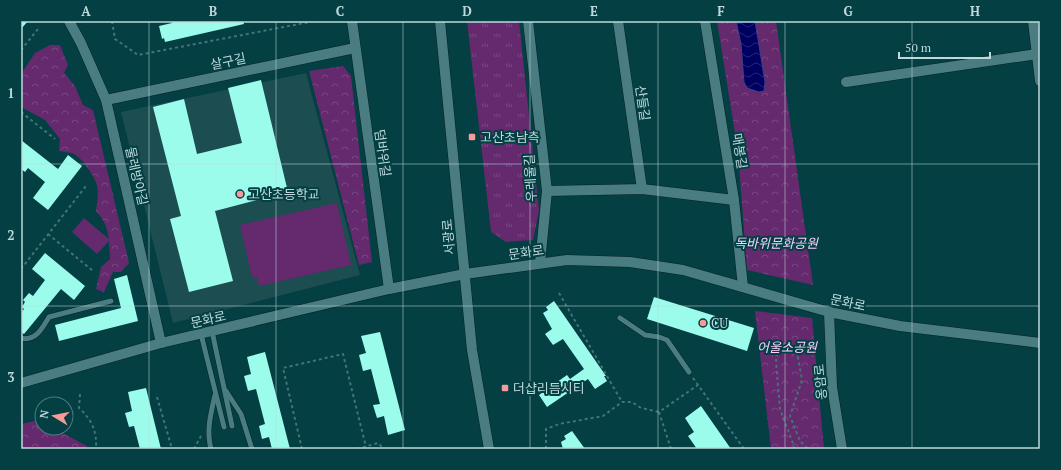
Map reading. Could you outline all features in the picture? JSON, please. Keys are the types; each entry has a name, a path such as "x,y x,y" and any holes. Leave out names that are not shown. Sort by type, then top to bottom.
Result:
{"street":[{"name":"물레방아길","path":"69,21 81,43 106,100 161,343"},
{"name":"덤바위길","path":"352,21 389,289"},
{"name":"서광로","path":"440,21 472,350 489,449"},
{"name":"우레울길","path":"528,21 547,191 540,263"},
{"name":"산들길","path":"618,21 642,189"},
{"name":"매봉길","path":"706,21 734,200 743,287"},
{"path":"1033,21 1040,81"},
{"name":"살구길","path":"106,100 355,48"},
{"path":"846,82 1037,54"},
{"path":"547,191 642,189 734,200"},
{"name":"문화로","path":"21,383 161,343 389,289 465,274 567,260 630,262 683,270 829,312 900,326 1040,343"},
{"name":"옹암로","path":"829,312 832,387 842,449"}],"lane":[{"path":"21,338 25,339 38,334 49,317 111,301"},
{"path":"620,318 645,335 667,340 689,372"},
{"path":"212,331 232,426"},
{"path":"201,334 224,427"},
{"path":"224,389 241,414 252,449"},
{"path":"211,449 209,440 209,420 216,394"}],"path":[{"path":"112,21 115,40 138,55 315,21"},
{"path":"21,50 38,29"},
{"path":"21,112 55,139"},
{"path":"21,269 86,186"},
{"path":"48,234 93,271"},
{"path":"559,294 622,402"},
{"path":"795,449 780,409 776,362 777,344 796,346 802,380 790,416 800,441 808,449"},
{"path":"302,449 283,368 343,354 366,447"},
{"path":"689,372 744,449"},
{"path":"546,449 546,429 559,424 603,416 622,402 632,402 641,408 659,412 698,385"},
{"path":"80,394 79,408 90,418 97,438 96,449"},
{"path":"156,397 172,449"},
{"path":"659,412 671,449"},
{"path":"357,449 378,443 384,449"}],"shaded area":[{"name":"고산초등학교","path":"306,73 360,275 173,323 121,112"}],"green space":[{"path":"467,21 519,21 539,210 533,240 506,242 491,232"},
{"name":"독바위문화공원","path":"717,21 776,21 813,285 747,270 738,152"},
{"path":"50,45 60,45 68,65 64,73 75,86 83,105 93,110 129,263 121,272 113,272 104,292 96,289 101,267 110,259 108,234 104,222 96,211 98,189 96,182 88,168 77,156 72,153 59,151 60,139 45,120 21,107 21,74 35,53"},
{"path":"343,66 351,76 372,262 359,265 309,71"},
{"path":"337,203 351,265 259,286 257,277 252,278 240,225"},
{"path":"84,218 110,240 97,254 72,232"},
{"name":"어울소공원","path":"755,311 812,318 824,449 771,449"},
{"path":"34,421 34,436 68,436 87,446 87,449 21,449 21,424"}],"water":[{"path":"736,21 755,21 765,82 764,91 759,92 747,88 744,82 741,44"}],"building":[{"path":"21,21 28,21 21,29"},
{"path":"172,21 243,21 244,24 165,42 164,38 162,39 159,26 172,23"},
{"path":"261,80 288,192 215,211 233,281 189,292 170,219 181,216 153,107 184,99 197,154 242,143 228,88"},
{"path":"21,140 58,169 68,155 82,166 48,210 33,198 45,182 28,168 25,172 21,169"},
{"path":"45,253 85,286 74,300 61,289 24,334 21,332 21,313 24,309 22,307 25,302 23,300 29,293 33,296 45,280 32,269"},
{"path":"127,275 138,321 59,341 55,325 121,308 114,279"},
{"path":"654,297 754,328 747,351 647,319"},
{"path":"554,301 606,376 604,376 607,381 595,389 588,379 547,407 539,395 567,375 570,379 584,369 563,339 553,345 545,334 552,329 543,313 548,310 546,307"},
{"path":"380,332 405,430 388,435 384,416 377,418 373,405 380,404 371,369 363,371 359,355 366,353 361,336"},
{"path":"265,352 290,449 272,449 269,437 262,439 259,426 265,424 256,389 248,391 244,376 251,374 247,357"},
{"path":"146,388 161,449 140,449 134,426 129,427 125,413 132,411 128,392"},
{"path":"701,406 731,449 697,449 688,436 694,432 685,418"},
{"path":"572,431 585,449 563,449 561,442 566,439 564,436"}],"place":[{"name":"고산초남측","path":"472,137"},
{"name":"고산초등학교","path":"240,194"},
{"name":"CU","path":"703,323"},
{"name":"더샵리듬시티","path":"505,388"}]}
